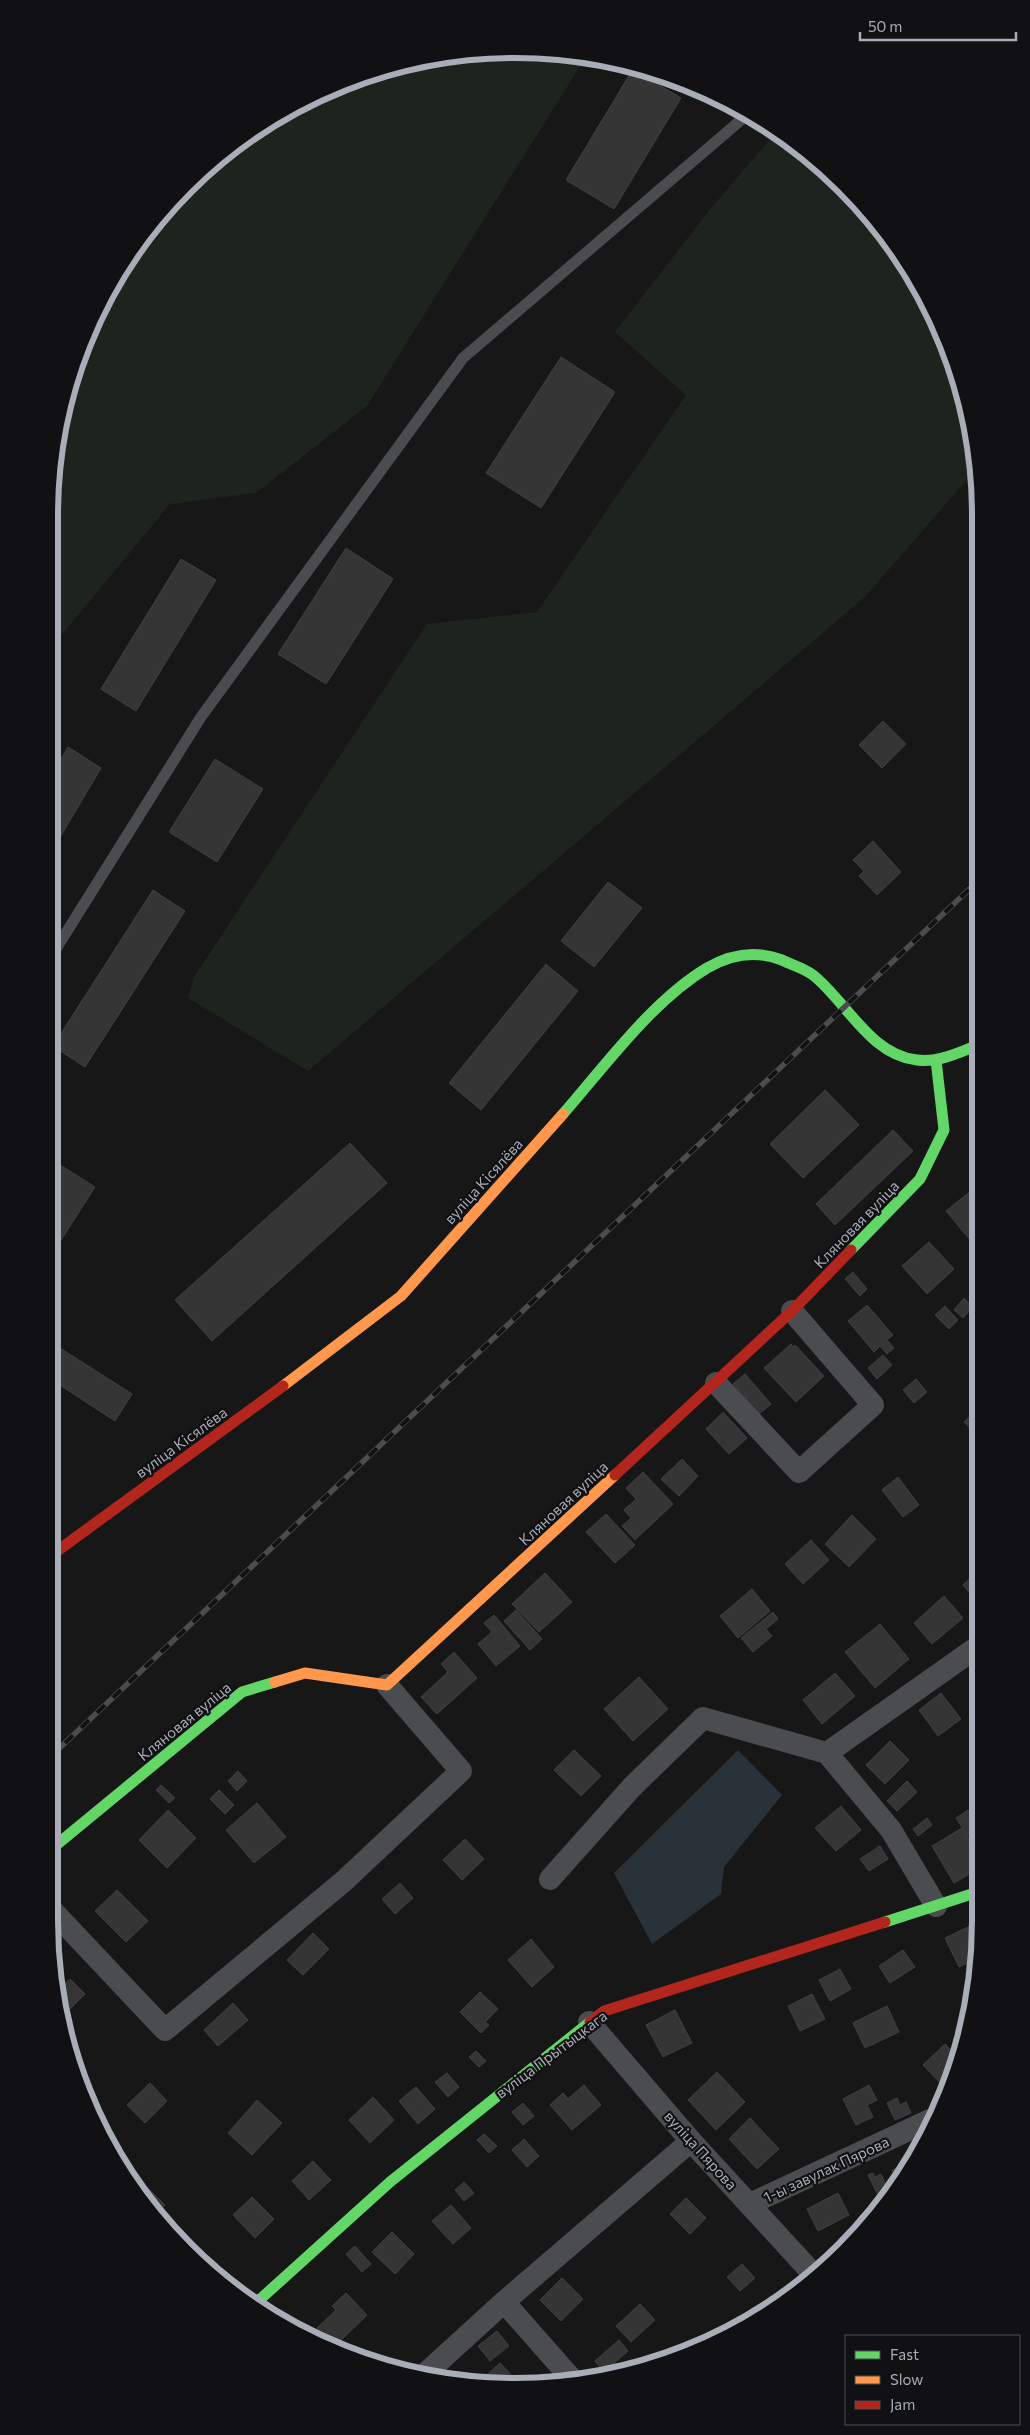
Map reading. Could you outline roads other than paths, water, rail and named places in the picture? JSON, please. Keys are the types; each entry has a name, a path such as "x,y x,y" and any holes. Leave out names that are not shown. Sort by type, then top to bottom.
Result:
{"street":[{"name":"вуліца Кісялёва","path":"58,1550 315,1363 401,1296 660,1004 691,979 723,957 743,952 764,954 782,959 811,974 842,1008 884,1048 915,1060 936,1060"},
{"path":"936,1060 972,1047"},
{"name":"Кляновая вуліца","path":"58,1844 242,1692 305,1673 387,1685 792,1311 920,1179 944,1130 936,1060"},
{"path":"716,1383 799,1472 874,1405 792,1311"},
{"path":"827,1753 972,1651"},
{"path":"58,1917 165,2030 344,1881 461,1771 387,1685"},
{"path":"550,1879 632,1786 703,1718 827,1753 891,1830 936,1906"},
{"name":"вуліца Прытыцкага","path":"260,2299 390,2182 604,2011 972,1893"},
{"name":"вуліца Пярова","path":"589,2022 691,2141 810,2270"},
{"name":"1-ы завулак Пярова","path":"750,2204 925,2122"},
{"path":"430,2370 504,2302 691,2141"},
{"path":"504,2302 568,2375"}],"lane":[{"path":"58,946 201,717 463,358 743,118"}],"railway":[{"path":"58,1750 972,887"}]}
